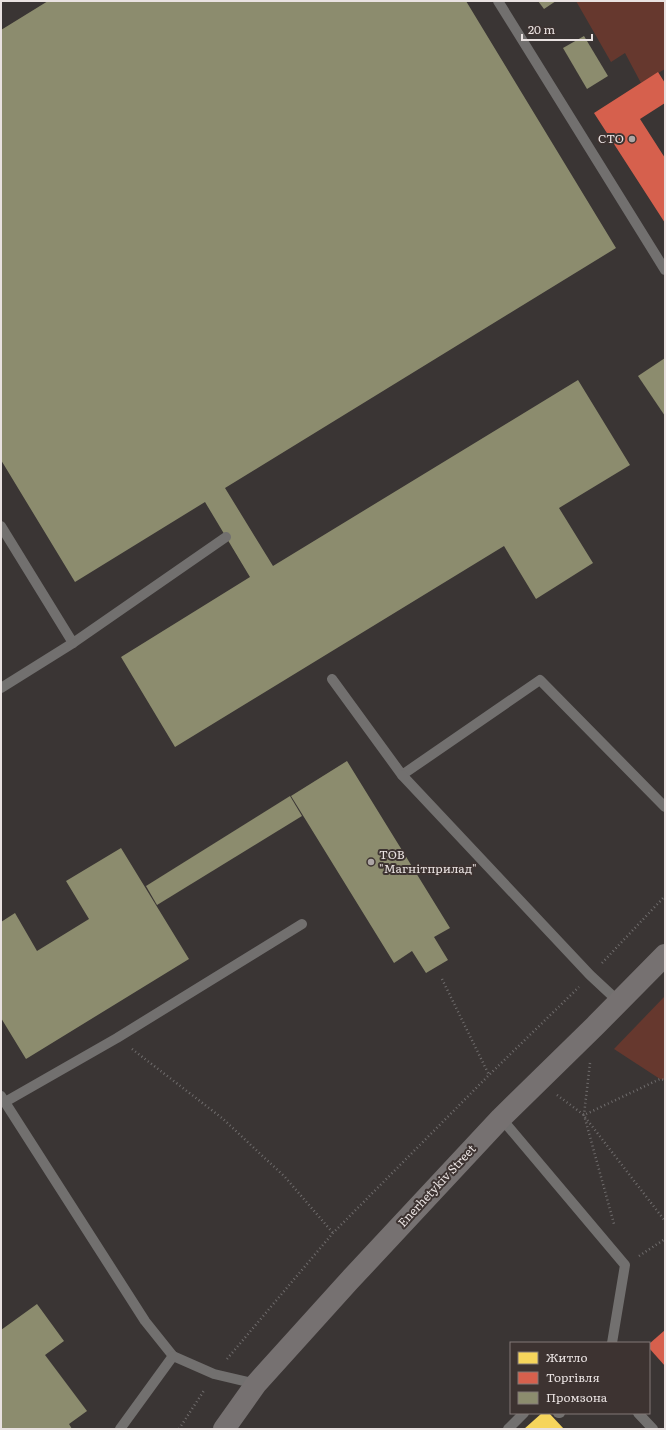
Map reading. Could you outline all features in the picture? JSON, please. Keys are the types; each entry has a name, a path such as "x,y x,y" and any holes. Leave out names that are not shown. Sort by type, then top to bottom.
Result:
{"main road":[{"name":"Enerhetykiv Street","path":"224,1429 256,1384 349,1281 501,1118 665,955"}],"lane":[{"path":"498,1 665,270"},
{"path":"1,526 73,643"},
{"path":"1,688 73,643 226,537"},
{"path":"332,679 402,775 590,975 619,1002"},
{"path":"402,775 540,680 665,807"},
{"path":"256,1384 214,1374 173,1356 145,1322 3,1099 117,1038 302,924"},
{"path":"501,1118 625,1265 612,1342"},
{"path":"120,1429 173,1356"},
{"path":"508,1429 523,1414"},
{"path":"639,1414 653,1429"}],"path":[{"path":"180,1429 214,1374 333,1233 590,975 665,896"},
{"path":"442,979 489,1075"},
{"path":"595,1026 584,1115 615,1228"},
{"path":"117,1038 222,1118 286,1177 333,1233"},
{"path":"584,1115 660,1079 665,1080"},
{"path":"538,1081 584,1115 665,1221"},
{"path":"625,1265 665,1239"}],"shaded area":[{"path":"576,1 665,1 665,69 641,83 625,53 611,62"},
{"path":"665,996 665,1080 660,1079 614,1049"}],"building: Житло":[{"path":"541,1414 550,1414 564,1429 524,1429"}],"building: Торгівля":[{"name":"СТО","path":"658,72 665,83 665,103 640,119 665,158 665,223 594,113"},
{"path":"665,1330 665,1366 650,1349 650,1343"}],"building: Промзона":[{"path":"48,1 466,1 616,248 225,488 273,566 578,380 630,465 559,508 593,563 536,599 504,546 175,747 121,657 250,577 205,502 75,582 1,460 1,30"},
{"path":"538,1 556,1 544,9"},
{"path":"584,36 608,76 587,89 563,48"},
{"path":"665,358 665,416 638,376"},
{"name":"ТОВ \"Магнітприлад\"","path":"347,761 450,928 434,937 448,960 426,973 412,951 394,963 291,796"},
{"path":"290,796 302,816 157,905 146,886"},
{"path":"121,848 189,959 26,1059 1,1018 1,922 15,913 37,951 89,919 66,881"},
{"path":"37,1304 64,1341 45,1355 87,1411 69,1424 72,1429 1,1429 1,1330"}],"place":[{"name":"СТО","path":"632,139"},
{"name":"ТОВ \"Магнітприлад\"","path":"371,862"}]}
